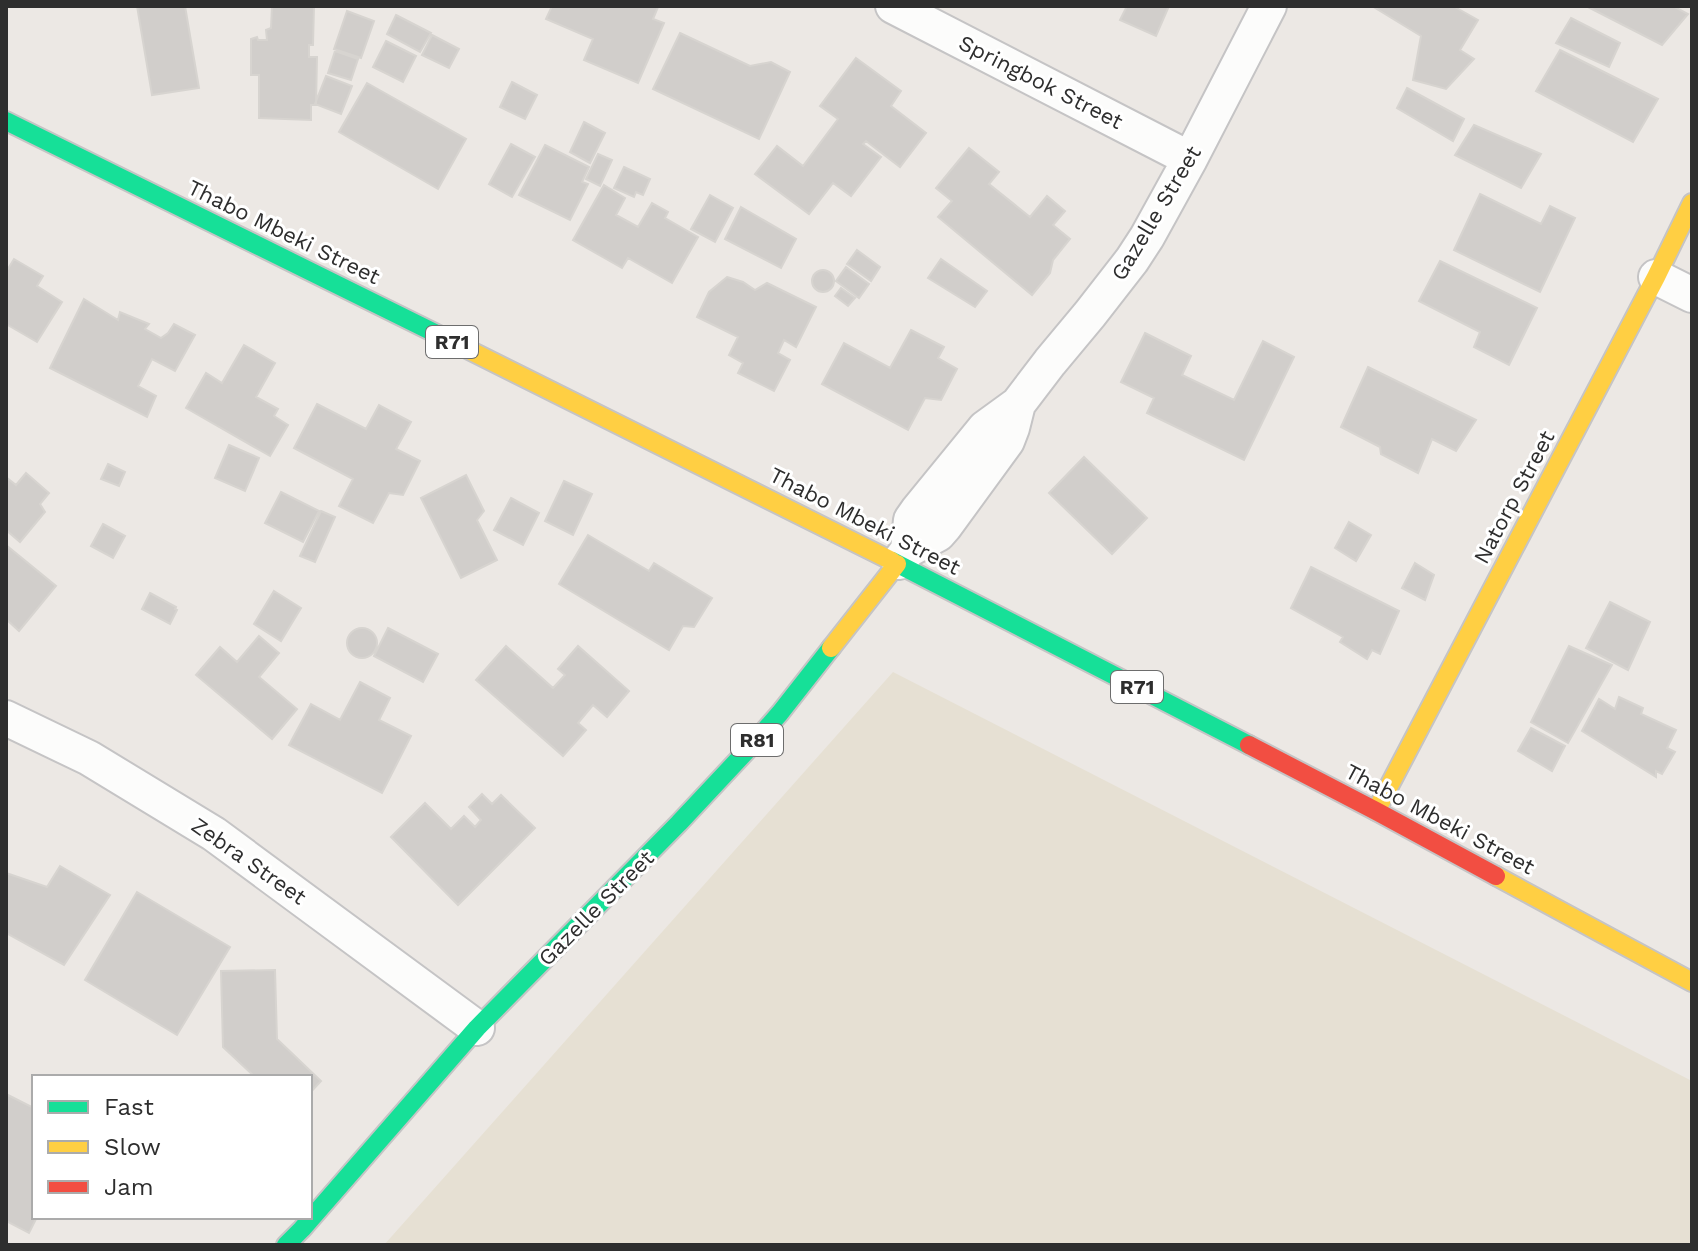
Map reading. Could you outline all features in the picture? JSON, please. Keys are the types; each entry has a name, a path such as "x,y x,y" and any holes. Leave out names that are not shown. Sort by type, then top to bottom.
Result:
{"main road":[{"name":"Thabo Mbeki Street","path":"6,121 903,557 1692,982"},
{"name":"Natorp Street","path":"1376,811 1692,203"},
{"name":"Gazelle Street","path":"312,1218 477,1028 752,745 903,557"},
{"name":"Gazelle Street","path":"286,1245 311,1219"}],"street":[{"name":"Springbok Street","path":"893,6 1190,159"},
{"name":"Gazelle Street","path":"903,557 911,520 918,510 985,428 1018,404 1132,260 1190,159 1269,6"},
{"path":"1656,277 1692,295"},
{"name":"Zebra Street","path":"6,718 89,758 214,834 477,1028"}],"shaded area":[{"path":"893,672 1692,1081 1692,1245 384,1245"}],"building":[{"path":"137,6 185,6 199,88 152,95"},
{"path":"272,6 314,6 313,45 309,45 309,57 317,57 316,105 311,105 311,120 259,118 259,75 251,75 251,39 267,40 266,30 271,28"},
{"path":"552,6 658,7 653,19 664,23 638,83 584,60 593,39 546,19"},
{"path":"1127,6 1169,6 1156,36 1120,20"},
{"path":"1372,6 1453,6 1478,20 1460,50 1474,59 1446,89 1413,80 1421,36"},
{"path":"1586,6 1673,6 1688,14 1662,45"},
{"path":"347,11 374,21 361,58 334,49"},
{"path":"396,15 431,33 420,52 387,34"},
{"path":"1571,18 1620,43 1609,67 1556,43"},
{"path":"680,33 750,66 771,62 790,72 759,139 653,89"},
{"path":"432,35 459,49 449,68 422,55"},
{"path":"386,41 416,56 403,82 373,67"},
{"path":"1560,50 1658,99 1633,142 1536,91"},
{"path":"335,51 358,59 351,80 328,73"},
{"path":"856,58 901,91 891,106 926,133 900,167 866,141 863,144 881,157 851,196 833,183 809,214 755,174 777,146 803,166 838,119 820,106"},
{"path":"326,76 352,86 341,114 315,104"},
{"path":"512,82 537,95 525,119 500,107"},
{"path":"367,83 466,139 438,189 339,132"},
{"path":"1407,88 1464,119 1453,141 1397,108"},
{"path":"584,122 605,133 590,163 570,152"},
{"path":"1474,125 1541,154 1521,188 1455,155"},
{"path":"511,144 535,157 512,197 489,184"},
{"path":"545,145 589,167 582,182 588,184 570,220 519,195"},
{"path":"969,148 999,172 989,184 1030,217 1047,196 1065,211 1053,225 1070,239 1053,260 1050,273 1032,295 938,217 952,201 936,188"},
{"path":"598,154 612,160 600,186 586,179"},
{"path":"624,167 650,179 643,195 636,192 634,197 614,188"},
{"path":"604,185 625,198 616,215 638,227 652,203 668,212 665,218 698,237 672,283 628,258 622,268 573,240"},
{"path":"1480,194 1541,224 1550,206 1575,218 1540,292 1454,250"},
{"path":"710,195 733,208 715,242 691,229"},
{"path":"741,207 796,239 781,268 725,239"},
{"path":"857,250 880,267 871,281 847,264"},
{"path":"14,259 43,276 37,286 62,302 37,342 6,324 6,272"},
{"path":"941,259 987,291 975,307 928,278"},
{"path":"1440,261 1537,308 1509,365 1474,347 1480,332 1419,301"},
{"path":"846,267 869,284 859,298 836,281"},
{"path":"823,270 831,273 834,281 831,289 823,292 815,289 812,281 815,273"},
{"path":"727,277 755,290 767,283 816,307 796,347 784,340 778,353 790,360 774,391 738,373 743,363 729,355 738,337 697,317 709,292"},
{"path":"841,288 855,298 848,306 835,296"},
{"path":"84,299 118,320 120,312 149,324 145,329 161,338 174,324 195,335 175,371 152,359 138,386 156,396 147,417 50,368"},
{"path":"911,330 944,347 938,358 957,369 941,400 925,398 908,430 822,384 844,343 890,368"},
{"path":"1145,333 1191,356 1182,375 1234,400 1263,341 1294,357 1244,460 1147,413 1154,398 1121,382"},
{"path":"244,345 275,363 256,397 278,409 274,416 288,425 270,456 186,408 206,373 222,383"},
{"path":"1368,367 1476,420 1456,451 1432,439 1418,473 1381,454 1380,447 1341,427"},
{"path":"317,404 366,429 379,405 411,422 396,449 420,461 403,495 389,493 373,523 339,506 353,479 294,448"},
{"path":"229,445 259,458 245,491 215,478"},
{"path":"1084,457 1147,518 1112,554 1049,493"},
{"path":"108,464 125,472 119,486 101,479"},
{"path":"26,473 49,493 40,504 45,512 20,542 6,530 6,477 16,485"},
{"path":"466,475 484,511 477,520 497,560 461,578 421,498"},
{"path":"564,481 592,494 573,535 545,521"},
{"path":"281,492 319,511 303,542 265,523"},
{"path":"511,498 539,513 523,545 494,530"},
{"path":"321,511 335,517 315,562 300,556"},
{"path":"1349,522 1371,535 1356,561 1335,548"},
{"path":"103,524 125,536 113,558 91,546"},
{"path":"588,535 649,571 654,563 712,598 694,627 683,626 669,650 559,584"},
{"path":"6,545 56,586 19,631 6,619"},
{"path":"1415,563 1434,575 1425,600 1402,588"},
{"path":"1311,567 1399,611 1380,654 1372,650 1367,659 1340,642 1343,637 1291,608"},
{"path":"274,591 301,608 281,641 254,624"},
{"path":"150,593 176,607 170,624 142,609"},
{"path":"1610,602 1650,622 1628,670 1586,648"},
{"path":"362,628 373,632 377,643 373,654 362,658 351,654 347,643 351,632"},
{"path":"388,628 438,654 423,682 374,656"},
{"path":"259,636 279,653 259,677 297,709 272,739 196,675 220,647 237,662"},
{"path":"506,646 553,688 565,675 558,669 578,646 629,691 607,717 593,705 578,723 586,730 563,756 476,680"},
{"path":"1569,646 1612,665 1568,743 1531,722"},
{"path":"360,682 390,698 379,720 411,736 382,793 289,745 311,704 340,720"},
{"path":"1619,697 1643,708 1641,714 1676,730 1667,748 1675,752 1662,774 1656,771 1656,777 1582,731 1599,699 1615,709"},
{"path":"1531,728 1565,746 1552,771 1518,751"},
{"path":"482,794 492,804 501,795 535,828 458,905 391,837 425,803 451,829 464,816 475,827 481,820 469,807"},
{"path":"60,866 110,895 64,965 6,933 6,873 47,887"},
{"path":"137,892 230,947 177,1035 85,980"},
{"path":"275,970 277,1039 321,1081 312,1091 312,1075 253,1075 223,1047 221,971"},
{"path":"6,1094 32,1107 32,1219 36,1219 29,1233 6,1221"}],"traffic: fast":[{"path":"6,121 453,342"},
{"path":"892,561 1249,745"},
{"path":"312,1218 477,1028 752,745 831,648"},
{"path":"286,1245 311,1219"}],"traffic: slow":[{"path":"1376,811 1692,203"},
{"path":"453,342 892,561"},
{"path":"831,648 897,564"},
{"path":"1496,876 1692,982"}],"traffic: jam":[{"path":"1249,745 1496,876"}]}
